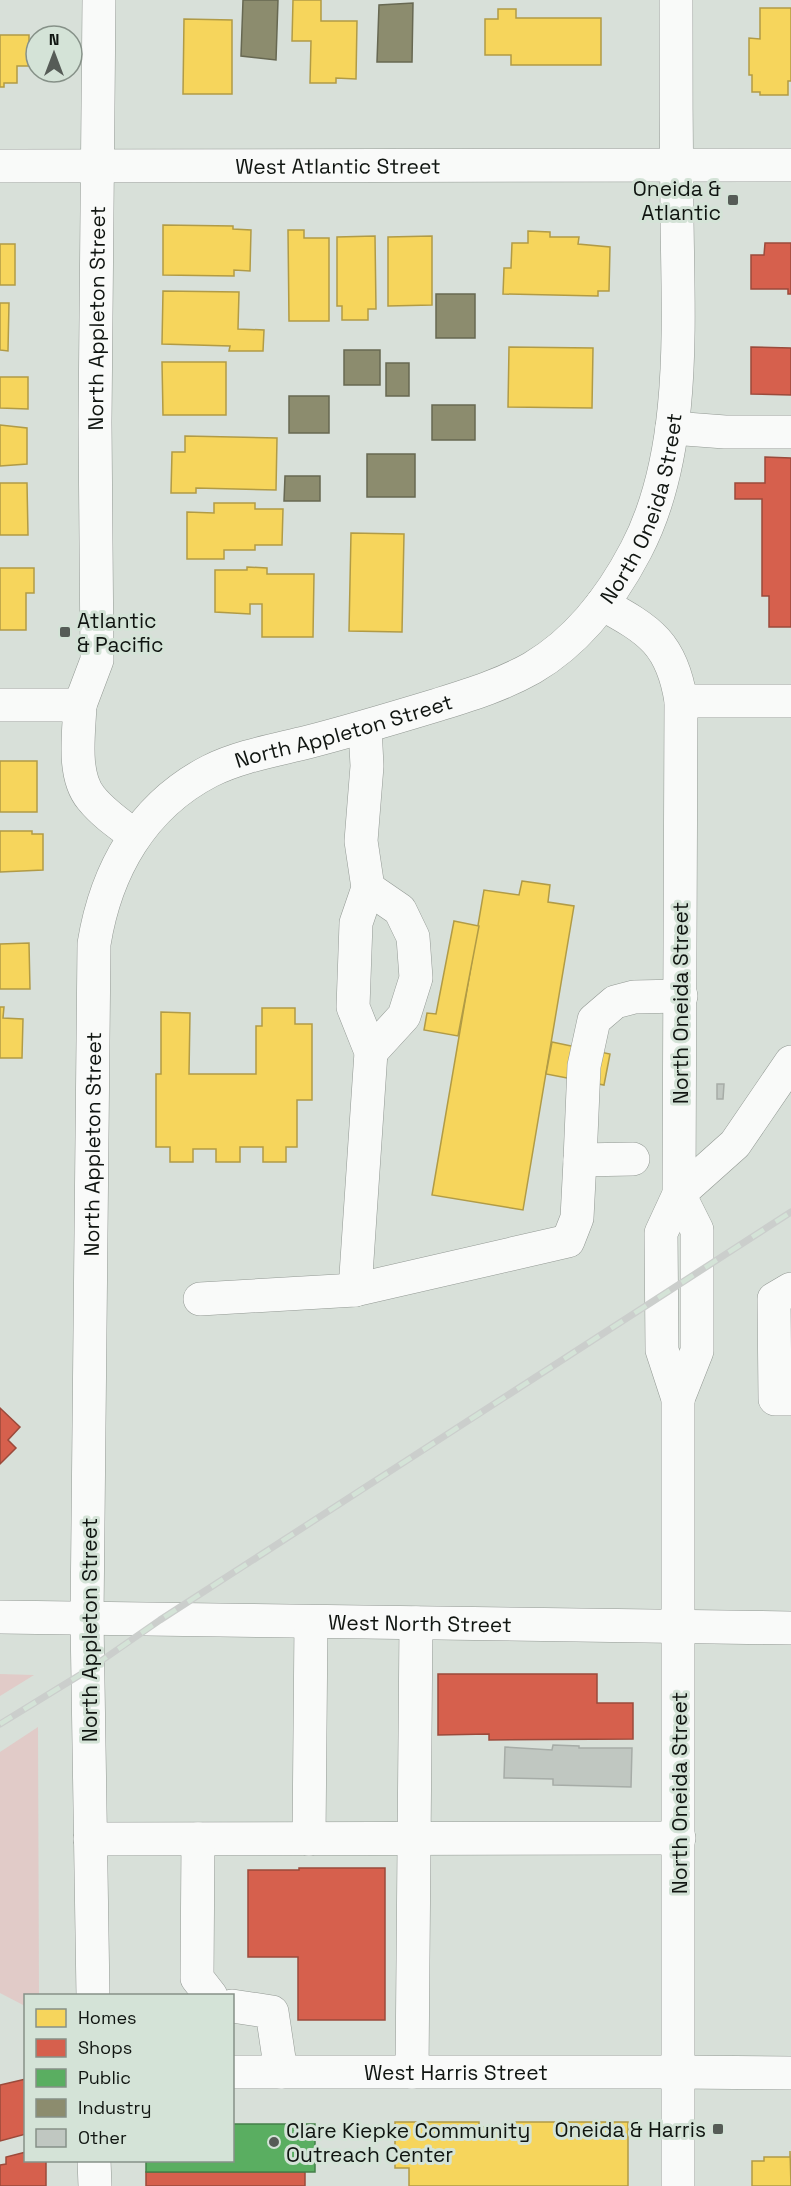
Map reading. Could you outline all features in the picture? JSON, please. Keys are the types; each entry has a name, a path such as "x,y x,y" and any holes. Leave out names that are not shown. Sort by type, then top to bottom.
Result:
{"main road":[{"name":"North Appleton Street","path":"99,0 95,423 97,660 80,705 78,746 82,779 89,796 134,836"},
{"name":"North Oneida Street","path":"676,0 678,325 672,428 663,481 652,512 637,548 602,604 639,624 664,649 673,665 681,701 679,1194 661,1233 662,1350 678,1399 678,2186"},
{"name":"West Atlantic Street","path":"0,166 791,165"},
{"path":"672,428 725,432 791,432"},
{"name":"North Appleton Street","path":"93,1994 87,1619 94,944 105,895 123,853 134,836 167,799 211,771 236,761 365,727 480,691 533,667 560,648 602,604"},
{"path":"681,701 791,701"},
{"path":"0,705 80,705"},
{"path":"355,1290 371,1052 352,1007 356,923 369,888 361,841 367,766 365,727"},
{"path":"369,888 400,910 413,937 416,978 404,1016 371,1052"},
{"path":"200,1299 355,1290 568,1241 577,1218 584,1066 594,1020 615,1002 634,997 681,996"},
{"path":"679,1194 735,1144 791,1062"},
{"path":"580,1160 633,1159"},
{"path":"791,1289 774,1299 775,1399 791,1399"},
{"name":"West North Street","path":"0,1617 791,1628"},
{"path":"309,1839 311,1622"},
{"path":"412,2072 416,1623"},
{"path":"90,1839 679,1838"},
{"path":"198,1839 197,1978 210,1994"},
{"path":"234,2006 272,2012 281,2072"},
{"name":"West Harris Street","path":"234,2072 791,2073"},
{"path":"94,2162 95,2186"}],"shaded area":[{"path":"0,1674 34,1675 0,1696"},
{"path":"38,1727 39,1994 24,1994 24,2005 0,1993 0,1752"}],"building: Homes":[{"path":"293,0 321,0 321,21 357,21 356,79 336,78 336,83 310,83 311,41 292,41"},
{"path":"760,8 791,8 791,81 788,81 788,95 760,95 760,92 752,92 752,75 749,75 749,38 760,39"},
{"path":"498,9 516,9 516,18 601,18 601,65 511,65 511,55 485,55 485,19 498,19"},
{"path":"184,19 232,20 232,94 183,94"},
{"path":"0,35 24,35 24,66 17,66 17,83 4,83 4,87 0,87"},
{"path":"163,225 233,226 233,229 251,230 250,271 234,270 234,276 163,275"},
{"path":"288,230 304,230 304,238 329,238 329,321 289,321"},
{"path":"528,231 550,232 550,237 579,237 578,244 610,247 609,291 598,291 598,296 503,294 504,268 511,268 512,243 528,243"},
{"path":"375,236 376,309 368,309 368,320 342,320 342,306 337,306 337,237"},
{"path":"432,236 432,305 388,306 388,237"},
{"path":"0,244 15,244 15,285 0,285"},
{"path":"163,291 239,292 238,329 264,330 263,351 229,351 230,346 162,344"},
{"path":"0,303 9,303 8,351 0,350"},
{"path":"509,347 593,348 592,408 508,407"},
{"path":"162,362 226,362 226,415 163,415"},
{"path":"0,377 28,377 28,409 0,408"},
{"path":"0,425 27,428 27,464 0,466"},
{"path":"185,436 277,438 276,490 196,488 196,493 171,493 172,452 185,452"},
{"path":"0,483 27,483 28,535 0,535"},
{"path":"214,503 255,503 255,509 283,509 282,545 255,545 255,550 224,550 224,559 187,559 187,512 214,513"},
{"path":"351,533 404,534 402,632 349,631"},
{"path":"247,567 267,568 267,574 314,574 313,637 262,637 262,604 250,604 250,614 215,612 215,570 247,570"},
{"path":"0,568 34,568 34,593 26,593 26,630 0,630"},
{"path":"0,761 37,761 37,812 0,812"},
{"path":"0,831 32,831 32,834 43,834 43,870 0,872"},
{"path":"522,881 550,885 548,902 574,906 523,1210 432,1195 484,890 519,895"},
{"path":"454,921 479,926 458,1036 424,1030 427,1013 436,1014"},
{"path":"29,943 30,989 0,989 0,944"},
{"path":"0,1007 4,1007 3,1018 23,1019 22,1058 0,1058"},
{"path":"262,1008 295,1008 295,1024 312,1024 312,1100 297,1100 297,1147 286,1147 286,1162 263,1162 263,1147 240,1147 240,1162 216,1162 216,1149 193,1149 193,1162 170,1162 170,1147 156,1147 156,1074 161,1074 161,1012 190,1013 189,1074 256,1074 256,1026 262,1026"},
{"path":"552,1042 610,1054 604,1085 546,1074"},
{"path":"395,2122 479,2122 479,2127 511,2127 511,2122 628,2122 628,2186 409,2186 409,2168 395,2168"},
{"path":"790,2151 791,2186 752,2186 752,2161 764,2161 764,2157 790,2157"}],"building: Shops":[{"path":"765,243 791,243 791,294 788,294 788,289 751,289 751,255 764,255"},
{"path":"751,347 791,348 791,395 751,394"},
{"path":"765,457 791,458 791,627 769,627 769,596 762,596 762,499 735,499 735,483 765,483"},
{"path":"0,1408 20,1427 8,1440 16,1448 0,1464"},
{"path":"438,1674 597,1674 597,1703 633,1703 633,1739 489,1740 489,1734 438,1735"},
{"path":"299,1868 385,1868 385,2020 298,2020 298,1957 248,1957 248,1870 299,1870"},
{"path":"24,2079 24,2135 0,2141 0,2085"},
{"path":"24,2152 24,2162 46,2162 46,2186 0,2186 0,2165 6,2164 6,2157"},
{"path":"146,2172 305,2172 305,2186 146,2186"}],"building: Public":[{"name":"Clare Kiepke Community Outreach Center","path":"234,2124 315,2124 315,2172 146,2172 146,2162 234,2162"}],"building: Industry":[{"path":"243,0 278,0 276,60 241,56"},
{"path":"413,3 412,62 377,62 379,5"},
{"path":"436,294 475,294 475,338 436,338"},
{"path":"344,350 380,350 380,385 344,385"},
{"path":"386,363 409,363 409,396 386,396"},
{"path":"289,396 329,396 329,433 289,433"},
{"path":"432,405 475,405 475,440 432,440"},
{"path":"367,454 415,454 415,497 367,497"},
{"path":"285,476 320,476 320,501 284,501"}],"building: Other":[{"path":"717,1084 724,1084 723,1099 717,1099"},
{"path":"553,1745 579,1746 579,1748 632,1748 631,1787 553,1785 553,1779 504,1778 505,1747 552,1750"}],"railway":[{"path":"0,1724 88,1670 160,1620 791,1212"}],"place":[{"name":"Oneida & Atlantic","path":"733,200"},
{"name":"Atlantic & Pacific","path":"65,632"},
{"name":"Oneida & Harris","path":"718,2129"},
{"name":"Clare Kiepke Community Outreach Center","path":"274,2142"}]}
